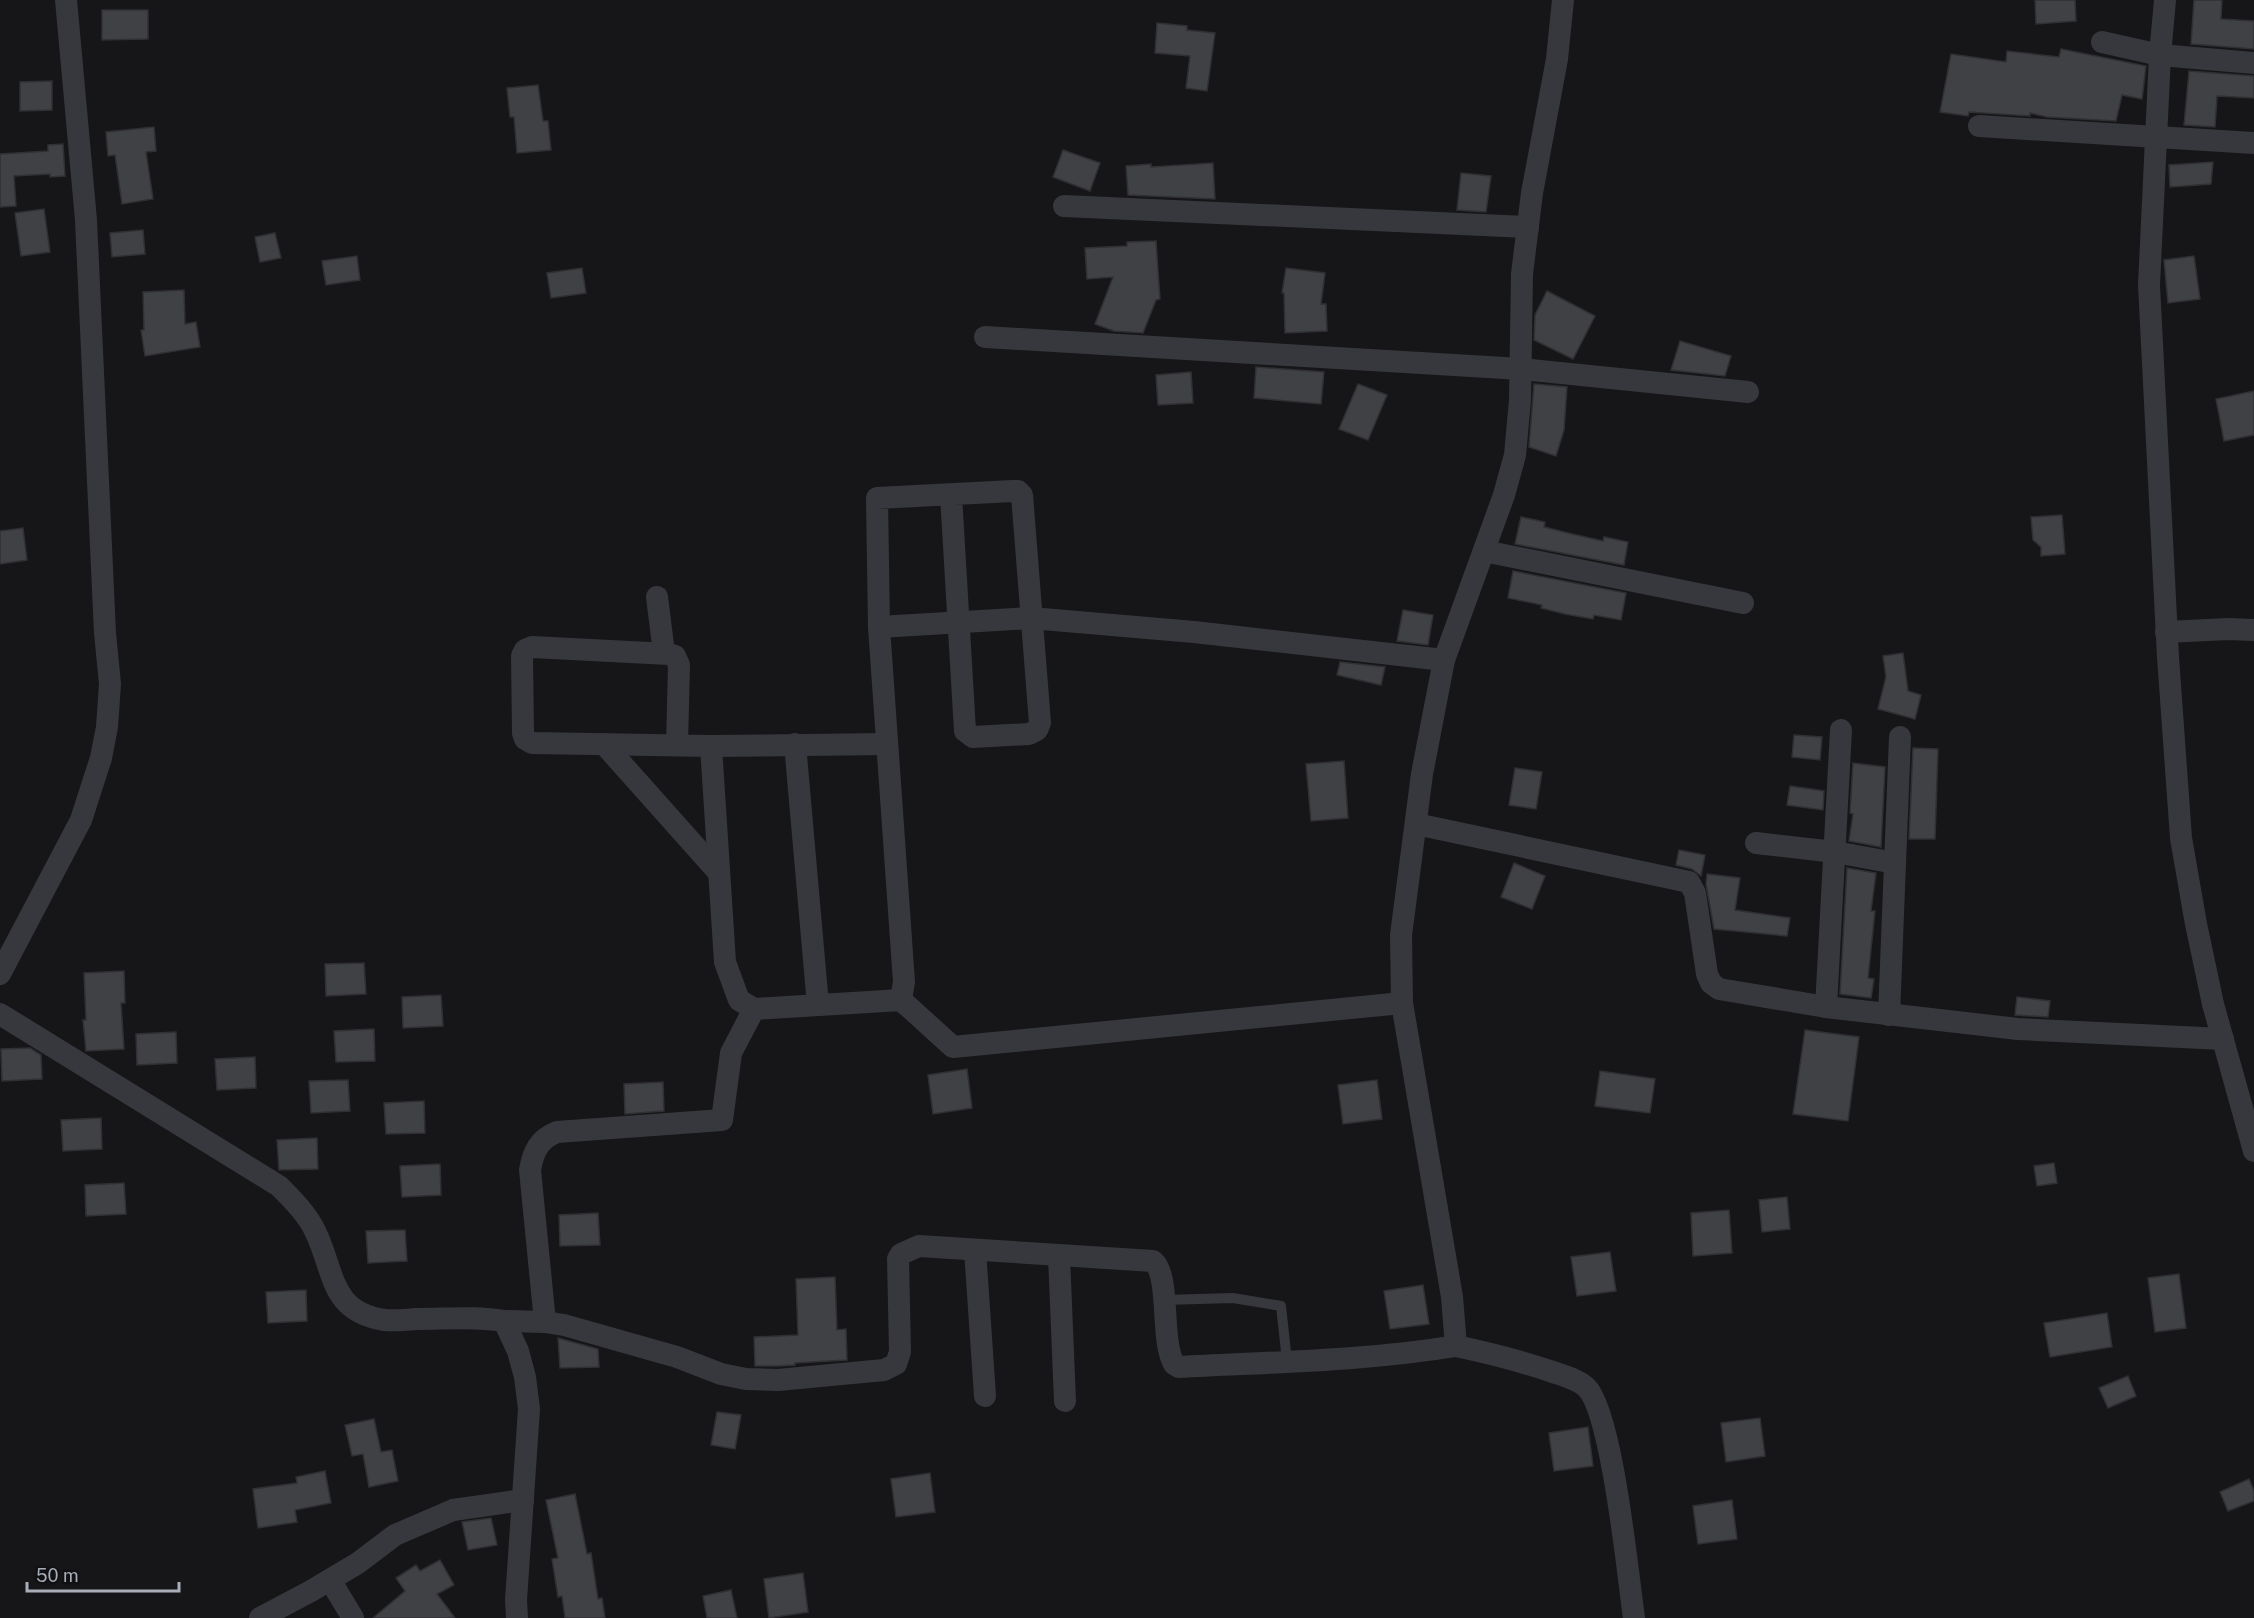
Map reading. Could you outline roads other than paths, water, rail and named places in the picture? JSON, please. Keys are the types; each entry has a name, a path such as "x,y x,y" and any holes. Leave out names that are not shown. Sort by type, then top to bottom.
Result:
{"street":[{"path":"0,974 81,820 101,758 107,727 110,684 105,633 86,220 66,0"},
{"path":"1456,1346 1452,1297 1402,1003 1401,935 1431,723 1444,660 1504,495 1515,455 1521,369 1522,274 1532,193 1557,59 1563,0"},
{"path":"2165,0 2155,138 2149,285 2166,632 2181,838 2196,924 2223,1039 2254,1151"},
{"path":"2102,42 2160,55 2254,63"},
{"path":"1979,126 2254,143"},
{"path":"1064,206 1528,227"},
{"path":"985,337 1521,369 1748,392"},
{"path":"901,1000 904,982 879,627 877,498 1018,491 1022,495 1040,723 1037,730 1029,734 973,737 969,735 964,726 951,495"},
{"path":"1484,550 1743,603"},
{"path":"657,597 663,653"},
{"path":"879,627 1031,618 1194,632 1444,660"},
{"path":"2166,632 2254,630"},
{"path":"677,745 679,665 675,656 663,653 532,647 525,650 522,656 523,733 525,739 532,743 711,746 887,744"},
{"path":"1826,1007 1842,730"},
{"path":"1889,1015 1900,737"},
{"path":"604,744 719,873"},
{"path":"795,744 818,1005"},
{"path":"711,746 725,962 738,1000 754,1009 901,1000 953,1047 1402,1003"},
{"path":"1416,824 1689,882 1695,893 1707,974 1711,983 1719,989 1826,1007 2018,1029 2223,1039"},
{"path":"1756,843 1835,852 1895,863"},
{"path":"545,1322 530,1170 537,1146 546,1137 557,1132 722,1120 731,1053 754,1009"},
{"path":"0,1014 279,1186 300,1207 316,1231 337,1290 346,1304 362,1314 386,1320 487,1318 504,1321 545,1322 623,1341 677,1357 721,1374 746,1379 778,1380 884,1370 896,1364 900,1352 897,1267 901,1254 919,1246 1153,1261 1159,1270 1168,1352 1174,1364 1179,1367 1415,1353 1456,1346 1514,1359 1575,1380 1587,1388 1596,1400 1602,1418 1616,1491 1634,1618"},
{"path":"975,1250 985,1396"},
{"path":"1059,1256 1065,1401"},
{"path":"504,1321 518,1351 528,1398 528,1441 516,1600 517,1618"},
{"path":"263,1617 358,1563 395,1535 453,1510 523,1500"},
{"path":"330,1580 353,1618"}],"lane":[{"path":"1163,1300 1233,1298 1281,1306 1287,1361"}]}
